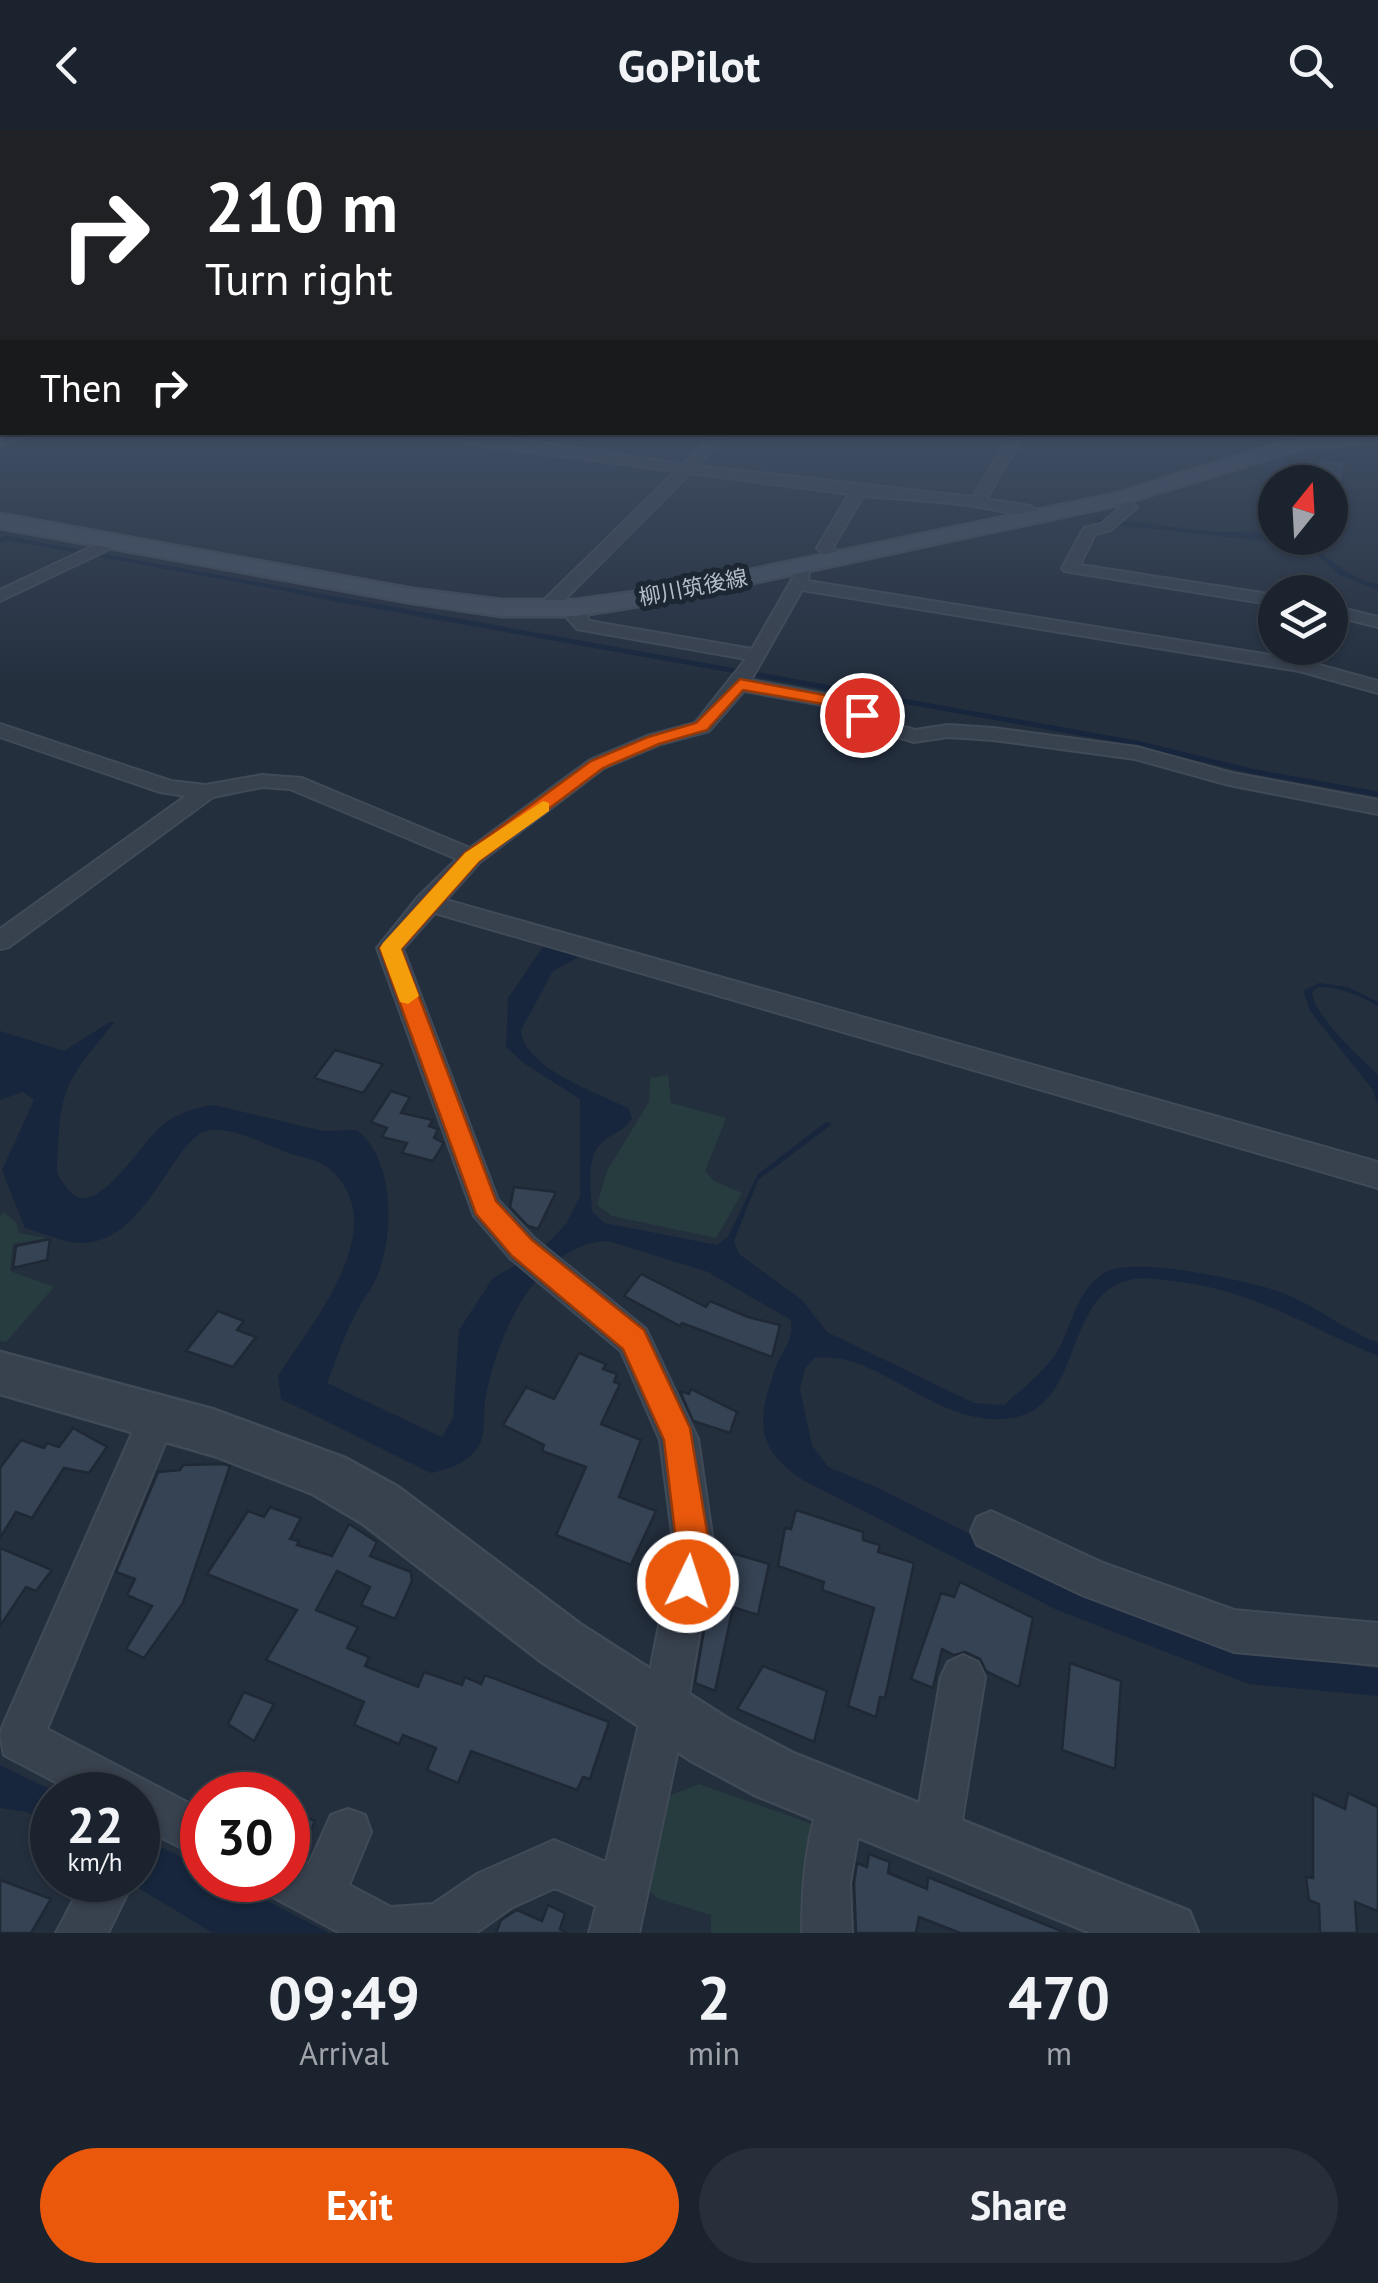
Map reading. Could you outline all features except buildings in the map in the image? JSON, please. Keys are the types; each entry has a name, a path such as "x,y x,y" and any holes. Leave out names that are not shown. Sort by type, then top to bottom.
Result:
{"main road":[{"name":"柳川筑後線","path":"0,520 429,598 501,608 576,608 795,575 834,558 1043,515"}],"street":[{"path":"546,608 642,515"},
{"path":"834,558 825,548 844,515"},
{"path":"1121,515 1106,528 1089,532 1070,568 1258,597"},
{"path":"0,596 114,541"},
{"path":"310,1890 388,1932 441,1928 494,1891 554,1864 618,1913 664,1712 694,1550 679,1439 634,1340 522,1248 486,1206 390,948 427,903 472,857 597,764 654,740 702,727 740,684 758,656 795,575 971,613 1301,666 1378,687"},
{"path":"576,608 576,618 582,624 758,656"},
{"path":"1348,614 1378,622"},
{"path":"740,684 846,703 874,724 914,736 948,731 978,733 1137,754 1230,778 1378,807"},
{"path":"0,730 142,780 206,792 262,782 294,783 472,857"},
{"path":"0,941 206,792"},
{"path":"427,903 1378,1175"},
{"path":"0,1373 215,1432 328,1475 380,1504 561,1643 664,1712 774,1775 1167,1933"},
{"path":"76,1772 20,1739 158,1417"},
{"path":"991,1530 1096,1581 1234,1631 1378,1644"},
{"path":"936,1840 963,1677"},
{"path":"827,1933 826,1883 841,1802"},
{"path":"310,1880 348,1832"},
{"path":"81,1933 98,1902"}],"green space":[{"path":"668,1075 671,1103 726,1118 705,1171 714,1181 742,1193 716,1238 612,1216 597,1205 607,1171 649,1102 650,1078"},
{"path":"3,1212 16,1222 19,1233 46,1238 13,1244 10,1271 54,1287 6,1342 0,1341"},
{"path":"699,1784 829,1830 812,1933 711,1933 711,1915 657,1898 642,1883 664,1798"}],"water":[{"path":"1096,518 1217,532 1258,533 1258,540 1097,523"},
{"path":"1317,555 1378,584 1378,590 1348,578 1348,575 1339,575"},
{"path":"545,944 584,954 553,971 521,1030 525,1044 534,1056 564,1078 628,1108 632,1118 594,1154 590,1172 592,1211 604,1223 717,1245 728,1237 758,1174 826,1122 832,1124 758,1180 734,1241 739,1254 802,1300 827,1332 974,1403 1004,1405 1033,1379 1058,1350 1087,1289 1104,1273 1118,1268 1164,1268 1267,1288 1295,1298 1378,1343 1378,1356 1229,1292 1140,1278 1112,1287 1095,1303 1052,1393 1035,1409 1012,1418 984,1418 958,1412 884,1375 838,1358 814,1358 805,1369 800,1389 812,1445 828,1467 1042,1570 1237,1646 1378,1669 1378,1696 1249,1684 1057,1610 803,1480 775,1456 764,1430 766,1400 790,1338 791,1320 708,1272 608,1241 583,1246 560,1258 524,1297 500,1346 485,1400 483,1436 477,1448 460,1463 431,1473 281,1399 278,1376 327,1302 351,1244 354,1216 347,1190 327,1167 241,1134 210,1130 184,1149 143,1207 107,1237 77,1243 25,1228 2,1170 34,1100 23,1092 0,1100 0,1031 64,1051 115,1022 74,1075 63,1105 57,1173 77,1197 88,1198 99,1192 164,1124 201,1107 214,1105 323,1131 357,1130 378,1158 384,1176 388,1214 385,1252 327,1383 442,1437 453,1418 459,1330 493,1278 540,1251 566,1224 580,1197 580,1099 506,1047 508,998"},
{"path":"1319,983 1348,987 1378,1002 1378,1006 1335,989 1319,987 1312,992 1329,1024 1378,1075 1378,1106 1373,1090 1310,1011 1303,991"},
{"path":"0,1765 30,1780 30,1814 0,1808"},
{"path":"160,1847 180,1856 180,1902 269,1902 329,1933 213,1933 160,1901"}],"waterway":[{"path":"0,541 6,538 328,597"},
{"path":"314,595 1136,743 1251,771 1378,794"}],"slow traffic":[{"path":"408,996 390,948 472,857 543,807"}],"route":[{"path":"688,1582 694,1550 679,1439 634,1340 522,1248 486,1206 390,948 472,857 597,764 654,740 702,727 740,684 846,703 862,715"}]}
